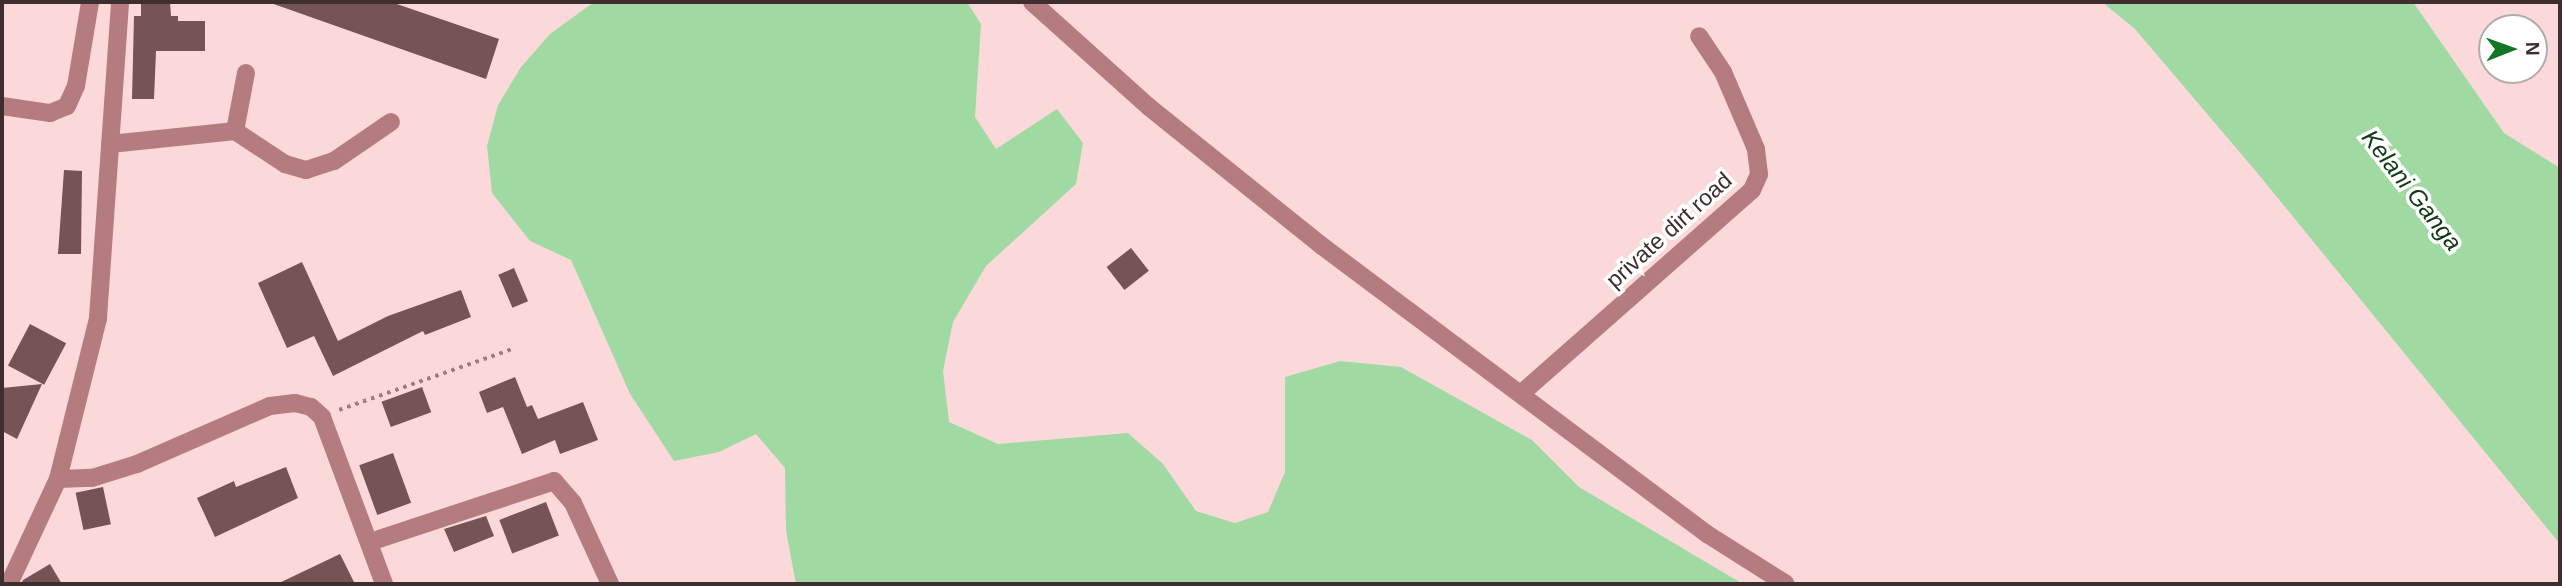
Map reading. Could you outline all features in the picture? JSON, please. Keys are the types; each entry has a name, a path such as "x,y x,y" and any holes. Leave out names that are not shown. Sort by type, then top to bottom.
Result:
{"street":[{"path":"2,106 50,113 67,106 76,86 90,2"},
{"path":"9,584 58,479 98,318 120,2"},
{"path":"1032,2 1150,107 1322,246 1523,392 1707,534 1786,584"},
{"name":"private dirt road","path":"1523,392 1752,190 1759,174 1756,149 1723,72 1699,36"},
{"path":"235,131 246,73"},
{"path":"110,144 235,131 285,164 306,170 334,161 391,122"},
{"path":"58,479 92,478 137,464 270,406 295,403 311,407 322,417 384,584"},
{"path":"370,542 554,481 573,503 610,584"}],"path":[{"path":"322,417 512,349"}],"water":[{"path":"594,2 967,2 981,24 975,117 996,149 1057,109 1083,143 1076,184 986,266 953,322 943,371 949,422 998,444 1128,433 1163,464 1196,511 1235,523 1268,512 1285,472 1285,377 1340,361 1401,367 1532,440 1579,487 1743,584 796,584 786,531 785,468 756,434 719,452 674,461 630,394 571,260 530,241 492,193 487,146 498,105 521,67 550,34"},
{"name":"Kelani Ganga","path":"2102,2 2413,2 2504,133 2560,168 2560,544 2259,175 2135,29"}],"building":[{"path":"141,2 170,2 171,16 178,16 178,21 205,21 205,51 156,51 154,99 132,99 134,16 141,16"},
{"path":"268,2 391,2 499,39 486,79"},
{"path":"64,170 82,171 81,254 58,254"},
{"path":"1131,248 1149,271 1124,290 1107,267"},
{"path":"302,262 338,341 388,316 461,290 471,317 425,335 423,331 333,376 314,336 287,348 258,283"},
{"path":"514,268 528,301 512,308 498,275"},
{"path":"30,324 66,343 44,385 8,365"},
{"path":"515,377 527,407 532,405 538,419 583,402 598,440 560,454 555,440 522,454 503,407 487,413 479,392"},
{"path":"42,384 17,439 2,431 2,388"},
{"path":"422,387 431,412 391,427 382,402"},
{"path":"393,453 411,503 377,515 359,465"},
{"path":"286,467 298,498 215,537 197,498 234,481 236,487"},
{"path":"103,487 111,524 84,530 76,493"},
{"path":"546,502 559,536 512,554 499,520"},
{"path":"486,516 494,536 454,552 444,529"},
{"path":"340,554 355,584 277,584"},
{"path":"50,564 62,584 21,584 23,580"}]}
